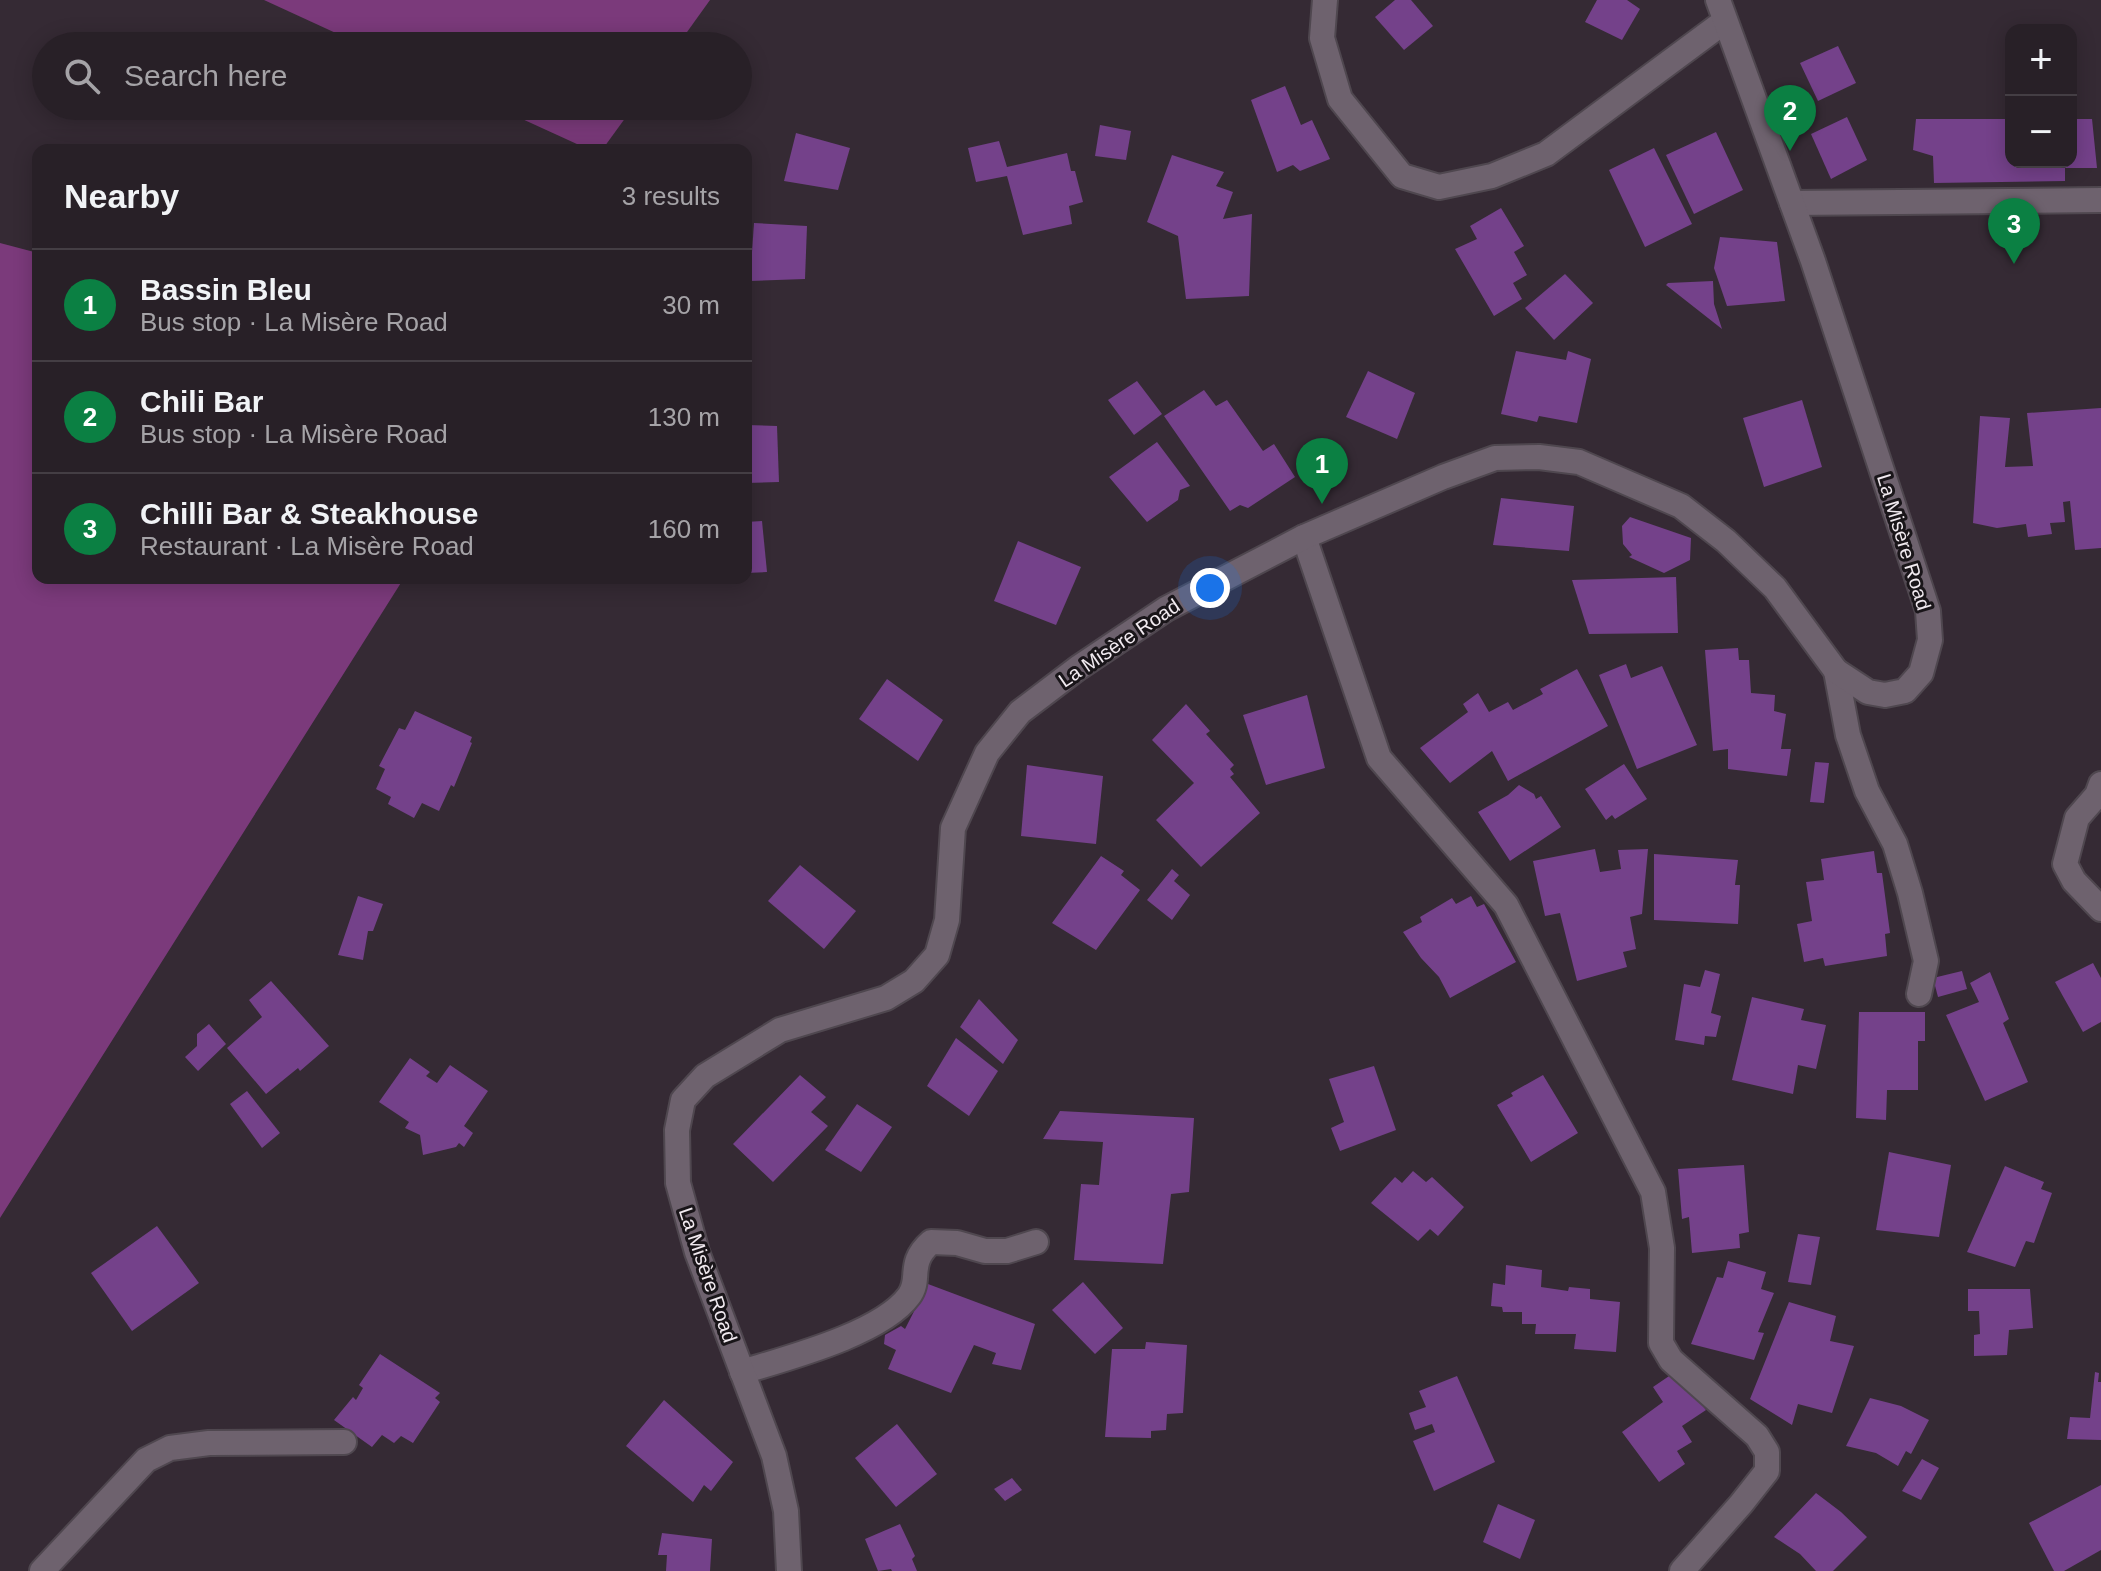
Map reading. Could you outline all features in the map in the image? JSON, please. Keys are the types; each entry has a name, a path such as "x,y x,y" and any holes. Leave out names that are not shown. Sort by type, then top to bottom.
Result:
{"street":[{"path":"1325,0 1322,38 1340,99 1402,176 1439,187 1492,176 1546,154 1722,10"},
{"name":"La Misère Road","path":"789,1571 786,1511 774,1456 697,1252 678,1183 677,1130 683,1100 705,1076 780,1030 886,998 914,981 937,955 947,920 953,828 987,753 1020,712 1078,668 1166,609 1304,537 1495,458 1539,457 1579,462 1681,506 1726,541 1775,588 1836,671 1868,692 1885,695 1905,691 1921,673 1930,640 1928,611 1813,261 1722,10"},
{"path":"1792,203 2101,200"},
{"path":"1304,537 1379,758 1506,905 1653,1192 1662,1248 1661,1343 1671,1360 1757,1436 1767,1452 1767,1471 1682,1571"},
{"path":"1836,671 1848,735 1867,791 1895,844 1910,893 1926,961 1919,994"},
{"path":"2101,784 2097,795 2077,818 2065,864 2074,881 2101,909"},
{"path":"742,1372 826,1347 893,1312 911,1294 919,1253 931,1242 957,1243 985,1251 1007,1251 1036,1242"},
{"path":"42,1571 146,1460 170,1448 209,1443 344,1442"}],"shaded area":[{"path":"264,0 710,0 687,32 334,32"},
{"path":"525,120 624,120 606,144 577,144"},
{"path":"0,243 32,251 32,584 400,584 0,1218"}],"building":[{"path":"1395,0 1411,0 1433,26 1404,50 1375,17"},
{"path":"1597,0 1627,0 1640,9 1622,40 1585,22"},
{"path":"1838,46 1856,83 1818,101 1800,63"},
{"path":"1285,86 1301,125 1312,120 1330,159 1300,171 1293,165 1277,172 1251,100"},
{"path":"1847,117 1867,160 1831,179 1811,134"},
{"path":"1916,119 2005,119 2005,168 2065,168 2065,181 1934,183 1933,156 1913,150"},
{"path":"2077,119 2092,119 2097,168 2077,168"},
{"path":"1100,125 1131,131 1126,160 1095,156"},
{"path":"1716,132 1743,190 1694,214 1666,155"},
{"path":"796,133 850,148 838,190 784,181"},
{"path":"999,141 1007,167 1067,153 1083,202 1069,206 1072,224 1023,235 1007,176 976,182 968,148"},
{"path":"1654,148 1692,224 1645,247 1609,170"},
{"path":"1172,155 1224,172 1216,186 1233,192 1223,219 1252,214 1249,296 1186,299 1178,236 1147,222"},
{"path":"1501,208 1524,246 1514,252 1527,275 1513,283 1522,299 1494,316 1455,249 1477,239 1470,226"},
{"path":"754,223 807,226 805,279 752,281"},
{"path":"1720,237 1777,242 1785,301 1727,306 1714,268"},
{"path":"1565,274 1593,303 1554,340 1525,308"},
{"path":"1713,281 1714,304 1722,329 1666,285"},
{"path":"1516,351 1566,360 1568,351 1591,359 1577,423 1539,416 1537,422 1501,414"},
{"path":"1368,371 1415,393 1397,439 1346,417"},
{"path":"1137,381 1162,414 1134,435 1108,400"},
{"path":"1204,390 1216,406 1227,400 1263,451 1274,444 1295,477 1248,508 1240,505 1230,511 1164,416"},
{"path":"1802,400 1822,467 1764,487 1743,418"},
{"path":"2101,408 2101,548 2075,550 2070,501 2063,502 2065,522 2050,523 2052,534 2028,537 2026,524 1997,528 1973,523 1980,416 2010,418 2005,467 2033,466 2027,413"},
{"path":"752,425 777,426 779,482 752,483"},
{"path":"1157,442 1190,486 1180,490 1178,500 1147,522 1109,477"},
{"path":"1501,498 1574,506 1569,551 1493,545"},
{"path":"1630,517 1691,538 1690,560 1664,573 1629,557 1632,555 1623,544 1622,526"},
{"path":"762,521 767,572 752,573 752,522"},
{"path":"1018,541 1081,567 1056,625 994,601"},
{"path":"1676,577 1678,633 1589,634 1572,580"},
{"path":"1738,648 1739,660 1749,660 1751,693 1775,695 1774,711 1786,714 1781,749 1791,749 1787,776 1728,769 1728,749 1713,751 1705,650"},
{"path":"1626,664 1631,678 1662,666 1697,745 1637,769 1599,675"},
{"path":"1577,669 1608,726 1508,781 1492,751 1450,783 1420,748 1468,712 1463,704 1478,693 1489,712 1508,702 1513,710 1543,694 1540,689"},
{"path":"887,679 943,720 918,761 859,719"},
{"path":"1307,695 1325,768 1266,785 1243,715"},
{"path":"1186,704 1210,731 1206,734 1234,765 1230,769 1234,774 1230,777 1260,813 1201,867 1156,820 1194,783 1152,740"},
{"path":"415,711 472,737 472,743 454,787 451,785 439,811 422,803 414,818 388,804 391,797 376,789 385,769 379,766 399,728 405,730"},
{"path":"1815,762 1829,763 1824,803 1810,802"},
{"path":"1624,764 1647,799 1615,819 1612,815 1606,820 1585,789"},
{"path":"1027,765 1103,776 1096,844 1021,836"},
{"path":"1519,785 1534,794 1536,799 1541,796 1561,827 1510,861 1478,812"},
{"path":"1595,849 1600,872 1621,869 1618,850 1648,849 1642,914 1630,917 1636,949 1623,952 1627,967 1577,981 1560,913 1545,916 1533,861"},
{"path":"1874,851 1877,873 1882,873 1890,933 1885,934 1887,956 1825,966 1823,958 1804,962 1797,924 1812,921 1806,882 1824,880 1821,859"},
{"path":"1654,854 1738,860 1735,885 1740,885 1738,924 1654,920"},
{"path":"1101,856 1124,871 1121,875 1140,890 1096,950 1052,923"},
{"path":"800,865 856,911 824,949 768,901"},
{"path":"1172,869 1179,875 1174,881 1190,895 1172,920 1147,900"},
{"path":"358,896 383,904 373,931 368,931 363,960 338,955"},
{"path":"1471,896 1477,907 1484,904 1516,962 1450,998 1439,977 1403,932 1422,922 1420,917 1452,898 1456,904"},
{"path":"2093,963 2101,978 2101,1022 2083,1032 2055,982"},
{"path":"1705,970 1720,974 1711,1013 1721,1016 1716,1037 1705,1036 1704,1045 1675,1040 1684,984 1700,987"},
{"path":"1962,971 1967,989 1938,997 1933,978"},
{"path":"1990,972 2009,1019 2003,1023 2028,1082 1985,1101 1946,1015 1979,1002 1970,983"},
{"path":"271,981 329,1046 266,1094 227,1048 262,1017 249,1000"},
{"path":"1752,997 1804,1009 1801,1020 1826,1025 1816,1069 1798,1065 1793,1094 1732,1080"},
{"path":"979,999 1018,1040 1003,1064 960,1027"},
{"path":"1859,1012 1925,1012 1925,1041 1918,1041 1918,1090 1887,1090 1886,1120 1856,1118"},
{"path":"209,1024 226,1044 198,1071 185,1057 197,1046 197,1034"},
{"path":"956,1038 998,1071 969,1116 927,1086"},
{"path":"410,1058 430,1072 426,1076 437,1083 450,1065 488,1091 464,1126 473,1133 464,1147 459,1143 456,1147 423,1155 420,1135 405,1128 409,1122 379,1102"},
{"path":"1374,1066 1396,1130 1340,1151 1331,1128 1344,1122 1329,1079"},
{"path":"800,1075 826,1097 811,1112 828,1126 773,1182 733,1144"},
{"path":"1543,1075 1578,1133 1531,1162 1497,1105 1513,1096 1511,1093"},
{"path":"247,1091 280,1133 262,1148 230,1104"},
{"path":"857,1104 892,1127 861,1172 825,1150"},
{"path":"1060,1111 1194,1118 1189,1192 1171,1194 1163,1264 1074,1260 1081,1184 1099,1185 1103,1142 1043,1139"},
{"path":"1889,1152 1951,1165 1939,1237 1876,1230"},
{"path":"1744,1165 1749,1232 1739,1234 1740,1248 1692,1253 1689,1217 1682,1219 1678,1169"},
{"path":"2005,1166 2044,1182 2041,1189 2052,1193 2034,1243 2026,1241 2015,1267 1967,1252"},
{"path":"1413,1171 1426,1182 1432,1177 1464,1207 1438,1236 1430,1229 1418,1241 1371,1203 1395,1177 1402,1183"},
{"path":"157,1226 199,1283 132,1331 91,1273"},
{"path":"1798,1234 1820,1237 1811,1285 1788,1282"},
{"path":"1728,1261 1766,1272 1761,1289 1774,1293 1758,1332 1764,1333 1754,1360 1691,1344 1717,1277 1723,1278"},
{"path":"1506,1265 1542,1270 1541,1287 1568,1291 1569,1287 1590,1289 1590,1299 1620,1302 1616,1352 1574,1349 1576,1334 1535,1334 1536,1324 1522,1324 1522,1312 1503,1312 1502,1307 1491,1306 1493,1283 1505,1285"},
{"path":"1083,1282 1123,1328 1095,1354 1052,1310"},
{"path":"928,1284 1035,1324 1021,1370 992,1364 996,1353 974,1345 951,1393 888,1369 896,1350 884,1344 885,1335 901,1326 905,1329"},
{"path":"1968,1289 2030,1289 2033,1328 2009,1330 2007,1355 1974,1356 1974,1335 1980,1334 1979,1311 1968,1311"},
{"path":"1789,1302 1836,1316 1830,1341 1854,1346 1832,1413 1798,1404 1792,1425 1750,1399"},
{"path":"1146,1342 1187,1345 1183,1413 1167,1414 1166,1430 1151,1431 1151,1438 1105,1437 1112,1349 1145,1349"},
{"path":"380,1354 440,1393 435,1398 440,1402 413,1443 401,1436 394,1443 382,1435 372,1447 334,1420 353,1397 356,1400 363,1388 359,1385"},
{"path":"1675,1372 1706,1410 1682,1426 1692,1442 1677,1451 1685,1464 1659,1482 1622,1432 1663,1402 1653,1387"},
{"path":"2095,1372 2099,1373 2098,1382 2101,1382 2101,1440 2067,1439 2070,1417 2090,1418"},
{"path":"1457,1376 1495,1462 1434,1491 1413,1441 1435,1432 1432,1424 1415,1430 1409,1413 1426,1407 1419,1391"},
{"path":"1870,1398 1901,1406 1929,1420 1911,1454 1906,1451 1898,1466 1876,1453 1846,1446"},
{"path":"664,1400 733,1462 711,1491 704,1485 693,1502 626,1446"},
{"path":"897,1424 937,1474 896,1507 855,1458"},
{"path":"1922,1459 1939,1468 1921,1500 1902,1491"},
{"path":"1012,1478 1022,1490 1005,1501 994,1489"},
{"path":"2101,1485 2101,1550 2064,1571 2054,1571 2029,1523"},
{"path":"1816,1493 1867,1537 1833,1571 1816,1571 1800,1554 1774,1537"},
{"path":"1498,1504 1535,1520 1520,1559 1483,1542"},
{"path":"900,1524 915,1556 912,1559 917,1571 878,1571 865,1539"},
{"path":"662,1533 712,1539 710,1571 666,1571 667,1555 658,1555"}],"place":[{"name":"Chili Bar","path":"1790,151"},
{"name":"Chilli Bar & Steakhouse","path":"2014,264"},
{"name":"Bassin Bleu","path":"1322,504"}]}
